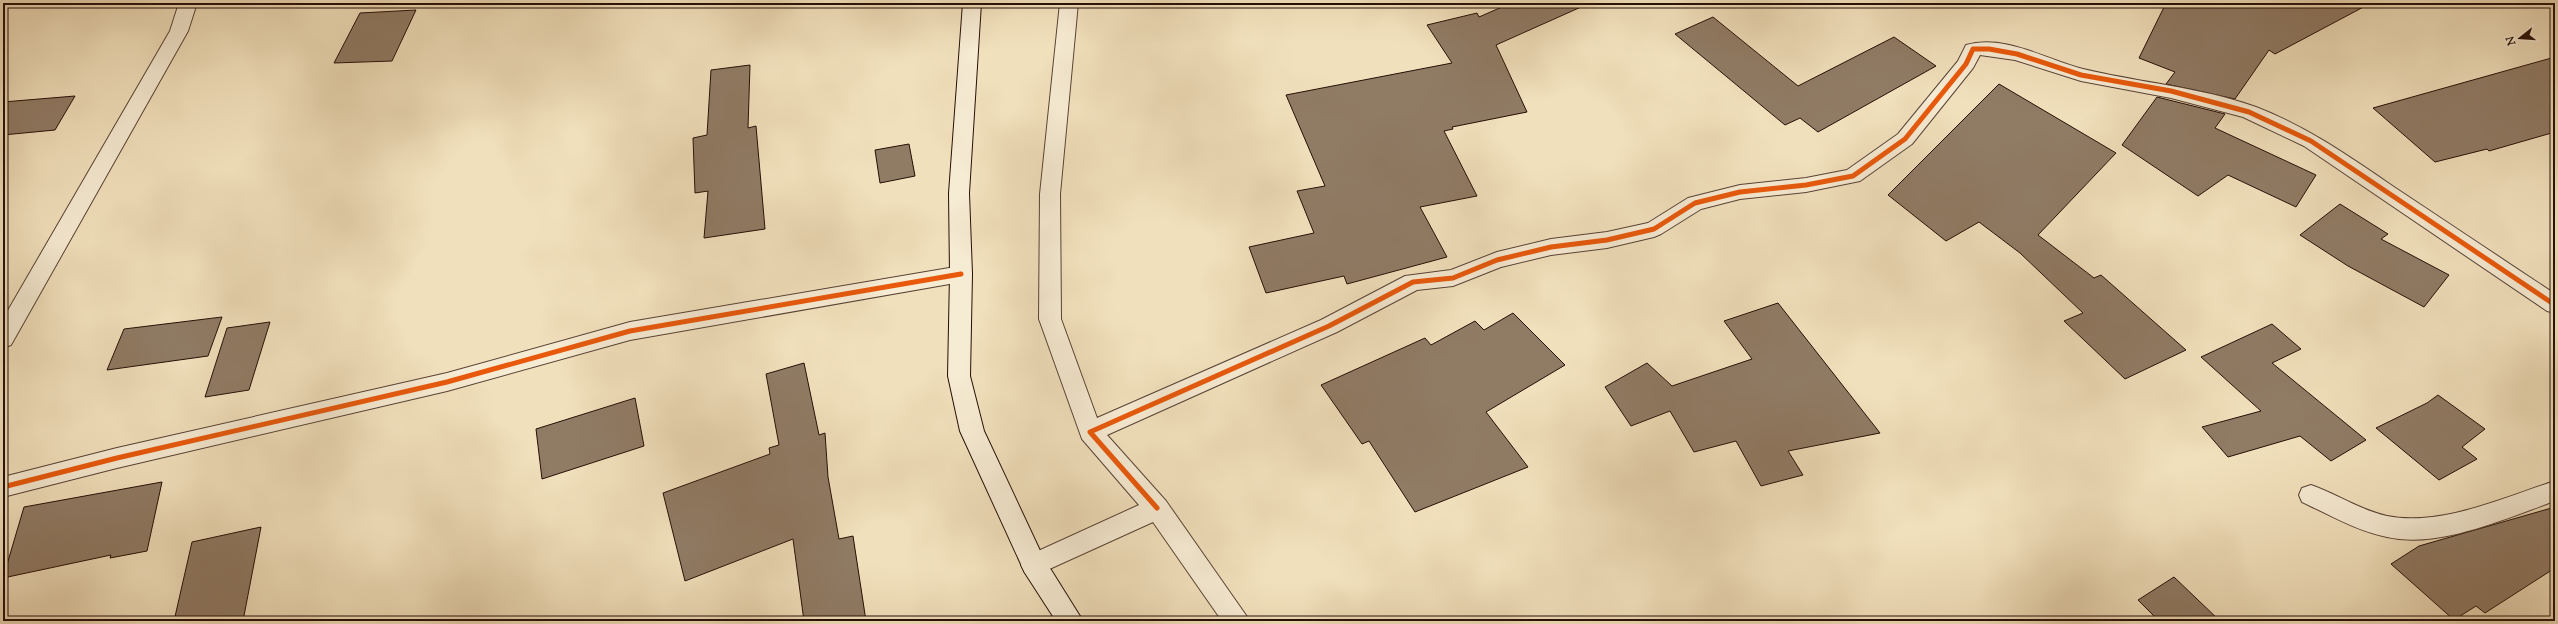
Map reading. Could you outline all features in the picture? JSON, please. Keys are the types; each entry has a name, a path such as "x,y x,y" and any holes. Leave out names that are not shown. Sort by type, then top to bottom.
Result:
{"street":[{"path":"3,339 179,30 188,3"},
{"path":"972,3 958,193 961,274 959,376 972,431 1034,565 1070,621"},
{"path":"1069,3 1050,194 1050,319 1090,432 1157,508 1237,621"},
{"path":"1090,432 1329,326 1413,282 1453,278 1497,260 1551,247 1606,240 1654,229 1696,203 1740,192 1806,185 1853,176 1905,139 1966,64 1973,50 1989,48 2017,54 2081,75 2171,91 2249,112 2311,141 2555,305"},
{"path":"3,487 117,458 447,382 630,331 961,274"},
{"path":"2311,495 2362,518 2395,528 2428,527 2465,519 2555,491"},
{"path":"1034,565 1157,508"}],"building":[{"path":"1511,3 1590,3 1496,45 1527,112 1452,127 1453,129 1444,131 1477,196 1420,207 1447,257 1347,284 1344,276 1266,293 1249,247 1314,233 1297,191 1325,186 1286,95 1452,63 1427,25 1477,13 1479,17"},
{"path":"2166,3 2371,3 2275,54 2269,50 2235,99 2166,84 2175,72 2139,58"},
{"path":"416,10 392,61 334,63 360,13"},
{"path":"1713,17 1798,86 1894,37 1936,66 1818,132 1800,118 1785,125 1675,34"},
{"path":"2555,57 2555,132 2489,151 2487,149 2435,162 2373,108"},
{"path":"750,65 748,128 756,126 765,229 704,238 708,191 695,193 693,138 707,135 711,70"},
{"path":"1999,84 2116,153 2038,235 2094,278 2101,275 2186,350 2125,379 2064,321 2083,313 2020,253 1979,222 1946,241 1888,195"},
{"path":"75,96 55,130 3,135 3,102"},
{"path":"2157,97 2225,114 2215,128 2316,175 2296,207 2228,175 2198,196 2122,145"},
{"path":"909,144 915,176 880,183 875,150"},
{"path":"2340,204 2388,234 2381,239 2449,275 2424,307 2348,266 2300,235"},
{"path":"1778,303 1880,433 1788,451 1803,475 1761,486 1736,441 1694,452 1670,411 1631,426 1605,387 1647,363 1672,386 1752,359 1724,321"},
{"path":"1513,313 1565,365 1486,412 1528,467 1415,512 1369,441 1362,444 1321,385 1425,338 1431,345 1475,321 1484,330"},
{"path":"222,317 208,356 107,370 124,329"},
{"path":"270,322 249,390 205,397 227,328"},
{"path":"2272,324 2301,349 2272,363 2366,440 2331,461 2300,436 2228,457 2202,427 2261,411 2201,357"},
{"path":"804,363 819,435 825,433 828,477 839,539 853,536 866,621 804,621 793,539 685,581 663,493 770,454 769,448 779,445 766,374"},
{"path":"2438,395 2485,429 2462,447 2477,459 2439,480 2376,428 2427,403"},
{"path":"635,398 644,446 542,479 536,429"},
{"path":"162,482 147,551 110,558 111,555 3,578 24,507"},
{"path":"2555,507 2555,568 2485,613 2476,606 2454,620 2391,564 2419,546"},
{"path":"261,527 243,621 174,621 192,542"},
{"path":"2174,577 2220,621 2159,621 2138,600"}],"cycle path":[{"path":"1157,508 1090,432 1329,326 1413,282 1453,278 1497,260 1551,247 1607,240 1654,229 1695,203 1740,192 1806,185 1853,176 1905,139 1966,64 1973,49 1989,49 2017,54 2081,75 2171,91 2249,112 2311,141 2555,305"},
{"path":"3,487 117,458 447,382 630,331 961,274"}]}
